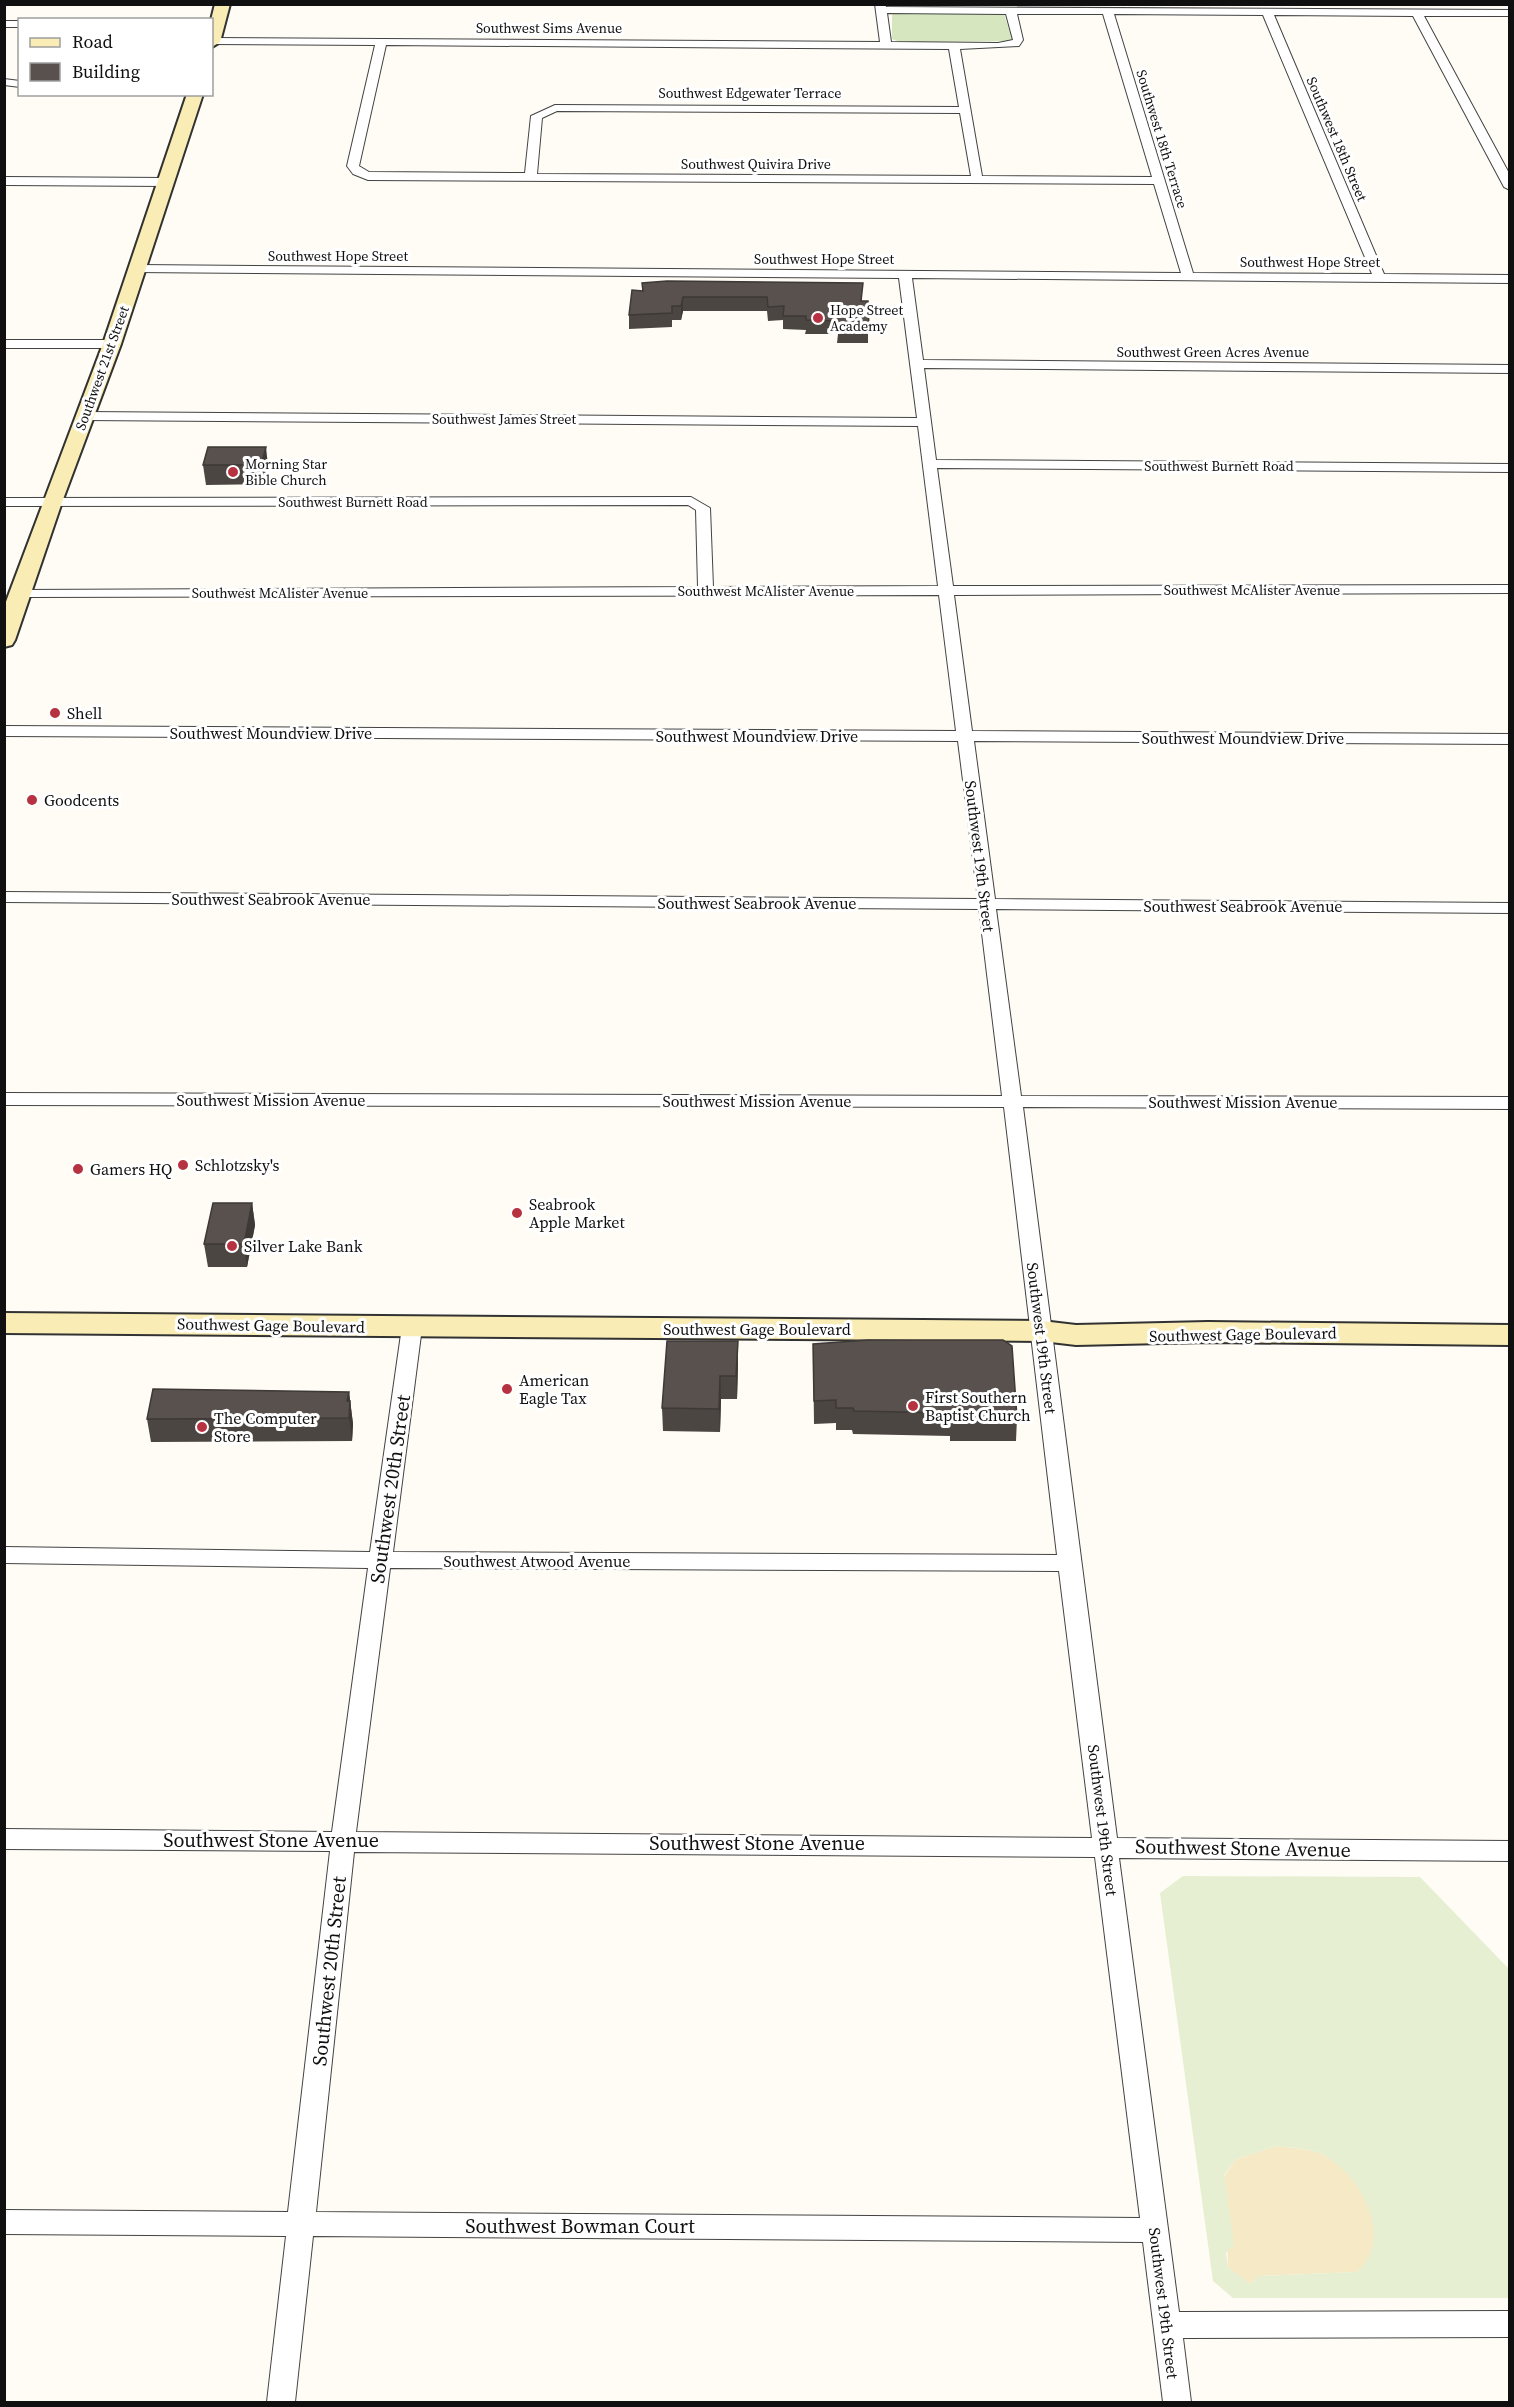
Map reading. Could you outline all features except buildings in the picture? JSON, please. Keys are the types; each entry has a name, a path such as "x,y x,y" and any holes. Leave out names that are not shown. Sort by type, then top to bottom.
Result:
{"main road":[{"path":"214,25 223,4"},
{"name":"Southwest 21st Street","path":"4,640 52,502 112,344 194,96"},
{"name":"Southwest Gage Boulevard","path":"4,1323 1042,1331 1076,1335 1208,1332 1509,1335"}],"street":[{"path":"886,45 882,8 1108,12 1509,14"},
{"name":"Southwest Sims Avenue","path":"213,41 1010,45 1017,42 1011,11"},
{"name":"Southwest 18th Terrace","path":"1108,12 1188,276"},
{"name":"Southwest 18th Street","path":"1267,12 1379,278"},
{"path":"1417,13 1509,187"},
{"name":"Southwest Quivira Drive","path":"381,43 354,170 368,176 1160,181"},
{"path":"954,46 977,180"},
{"name":"Southwest Edgewater Terrace","path":"531,177 537,116 547,110 564,107 965,110"},
{"path":"4,181 167,182"},
{"name":"Southwest Hope Street","path":"138,269 1509,279"},
{"name":"Southwest 19th Street","path":"905,274 1042,1331 1069,1563 1176,2403"},
{"path":"4,344 112,344"},
{"name":"Southwest Green Acres Avenue","path":"916,364 1509,369"},
{"name":"Southwest James Street","path":"84,416 923,422"},
{"name":"Southwest Burnett Road","path":"929,464 1509,468"},
{"name":"Southwest Burnett Road","path":"4,502 686,501 700,504 703,508 706,592"},
{"name":"Southwest McAlister Avenue","path":"22,593 1509,589"},
{"name":"Southwest Moundview Drive","path":"4,731 1509,739"},
{"name":"Southwest Seabrook Avenue","path":"4,897 1509,908"},
{"name":"Southwest Mission Avenue","path":"4,1099 1509,1103"},
{"name":"Southwest 20th Street","path":"281,2403 343,1840 412,1327"},
{"name":"Southwest Atwood Avenue","path":"4,1555 381,1560 1069,1563"},
{"name":"Southwest Stone Avenue","path":"4,1839 1509,1851"},
{"name":"Southwest Bowman Court","path":"4,2222 1155,2230"},
{"path":"1167,2325 1509,2324"}],"green space":[{"path":"895,13 1004,14 1013,41 900,42 892,39 892,15"},
{"path":"1183,1876 1420,1877 1509,1969 1509,2298 1233,2298 1213,2281 1160,1893","holes":["1276,2146 1305,2149 1322,2154 1336,2163 1360,2191 1373,2225 1373,2242 1368,2258 1357,2272 1259,2276 1250,2284 1228,2267 1226,2253 1234,2245 1224,2175 1235,2160"]}],"sand":[{"path":"1276,2146 1305,2149 1322,2154 1336,2163 1360,2191 1369,2208 1373,2226 1373,2243 1368,2259 1357,2272 1259,2276 1250,2284 1228,2267 1224,2176 1235,2160"}],"place":[{"name":"Hope Street Academy","path":"818,318"},
{"name":"Morning Star Bible Church","path":"233,472"},
{"name":"Shell","path":"55,713"},
{"name":"Goodcents","path":"32,800"},
{"name":"Schlotzsky's","path":"183,1165"},
{"name":"Gamers HQ","path":"78,1169"},
{"name":"Seabrook Apple Market","path":"517,1213"},
{"name":"Silver Lake Bank","path":"232,1246"},
{"name":"American Eagle Tax","path":"507,1389"},
{"name":"First Southern Baptist Church","path":"913,1406"},
{"name":"The Computer Store","path":"202,1427"}]}
